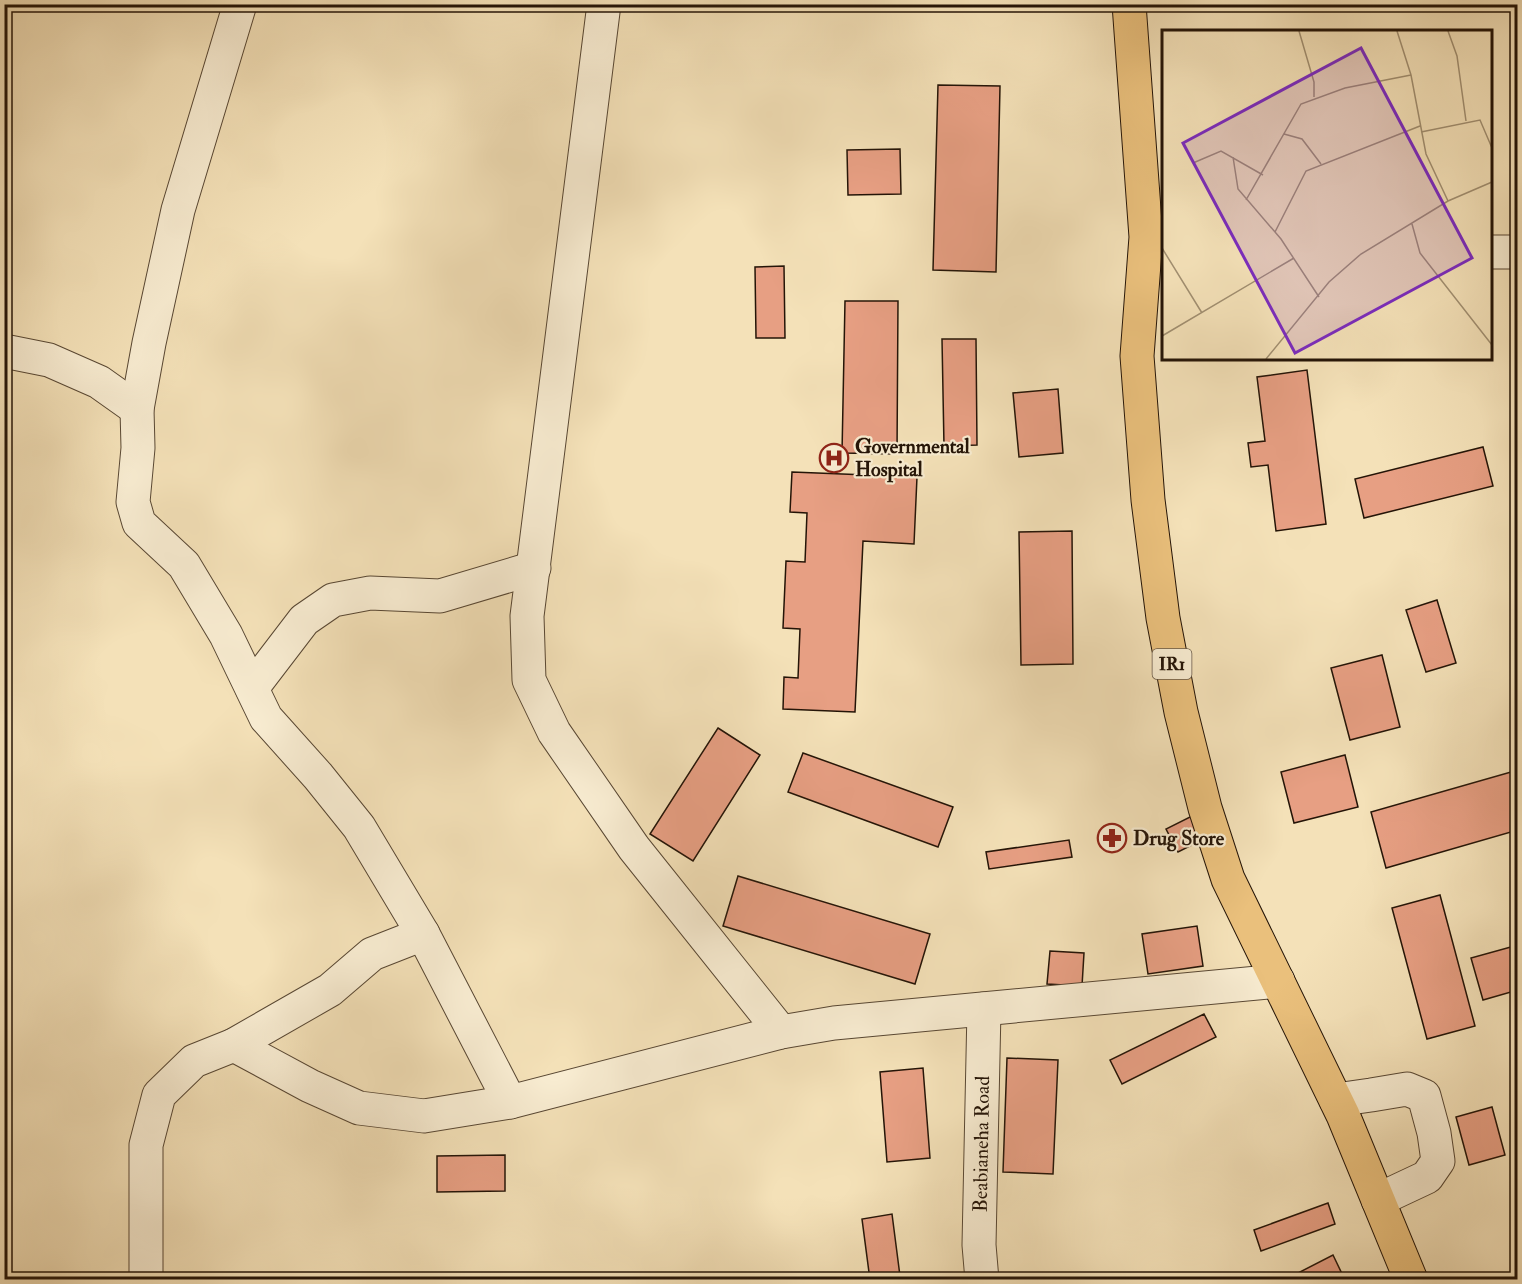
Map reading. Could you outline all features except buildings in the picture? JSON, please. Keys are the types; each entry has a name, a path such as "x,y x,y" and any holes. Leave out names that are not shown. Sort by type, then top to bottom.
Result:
{"main road":[{"name":"IR1","path":"1129,4 1155,239 1137,356 1148,500 1163,618 1181,712 1205,808 1228,879 1336,1100 1411,1280"}],"street":[{"path":"240,4 178,210 149,343 137,409 138,448 133,502 139,523 184,565 226,635 266,718 318,776 359,827 423,934 510,1102"},
{"path":"604,4 528,616 529,680 554,732 634,848 781,1032"},
{"path":"1492,252 1518,252"},
{"path":"4,351 49,360 99,382 137,409"},
{"path":"252,688 303,620 333,600 370,593 440,596 534,568"},
{"path":"146,1280 146,1144 159,1095 195,1061 234,1045 330,990 372,954 423,934"},
{"path":"234,1045 310,1086 359,1108 424,1116 510,1102 781,1032 834,1023 1278,981"},
{"name":"Beabianeha Road","path":"982,1280 979,1245 984,1009"},
{"path":"1336,1100 1407,1089 1424,1096 1434,1133 1438,1161 1427,1177 1378,1200"}],"place":[{"name":"Governmental Hospital","path":"834,458"},
{"name":"Drug Store","path":"1112,838"}]}
